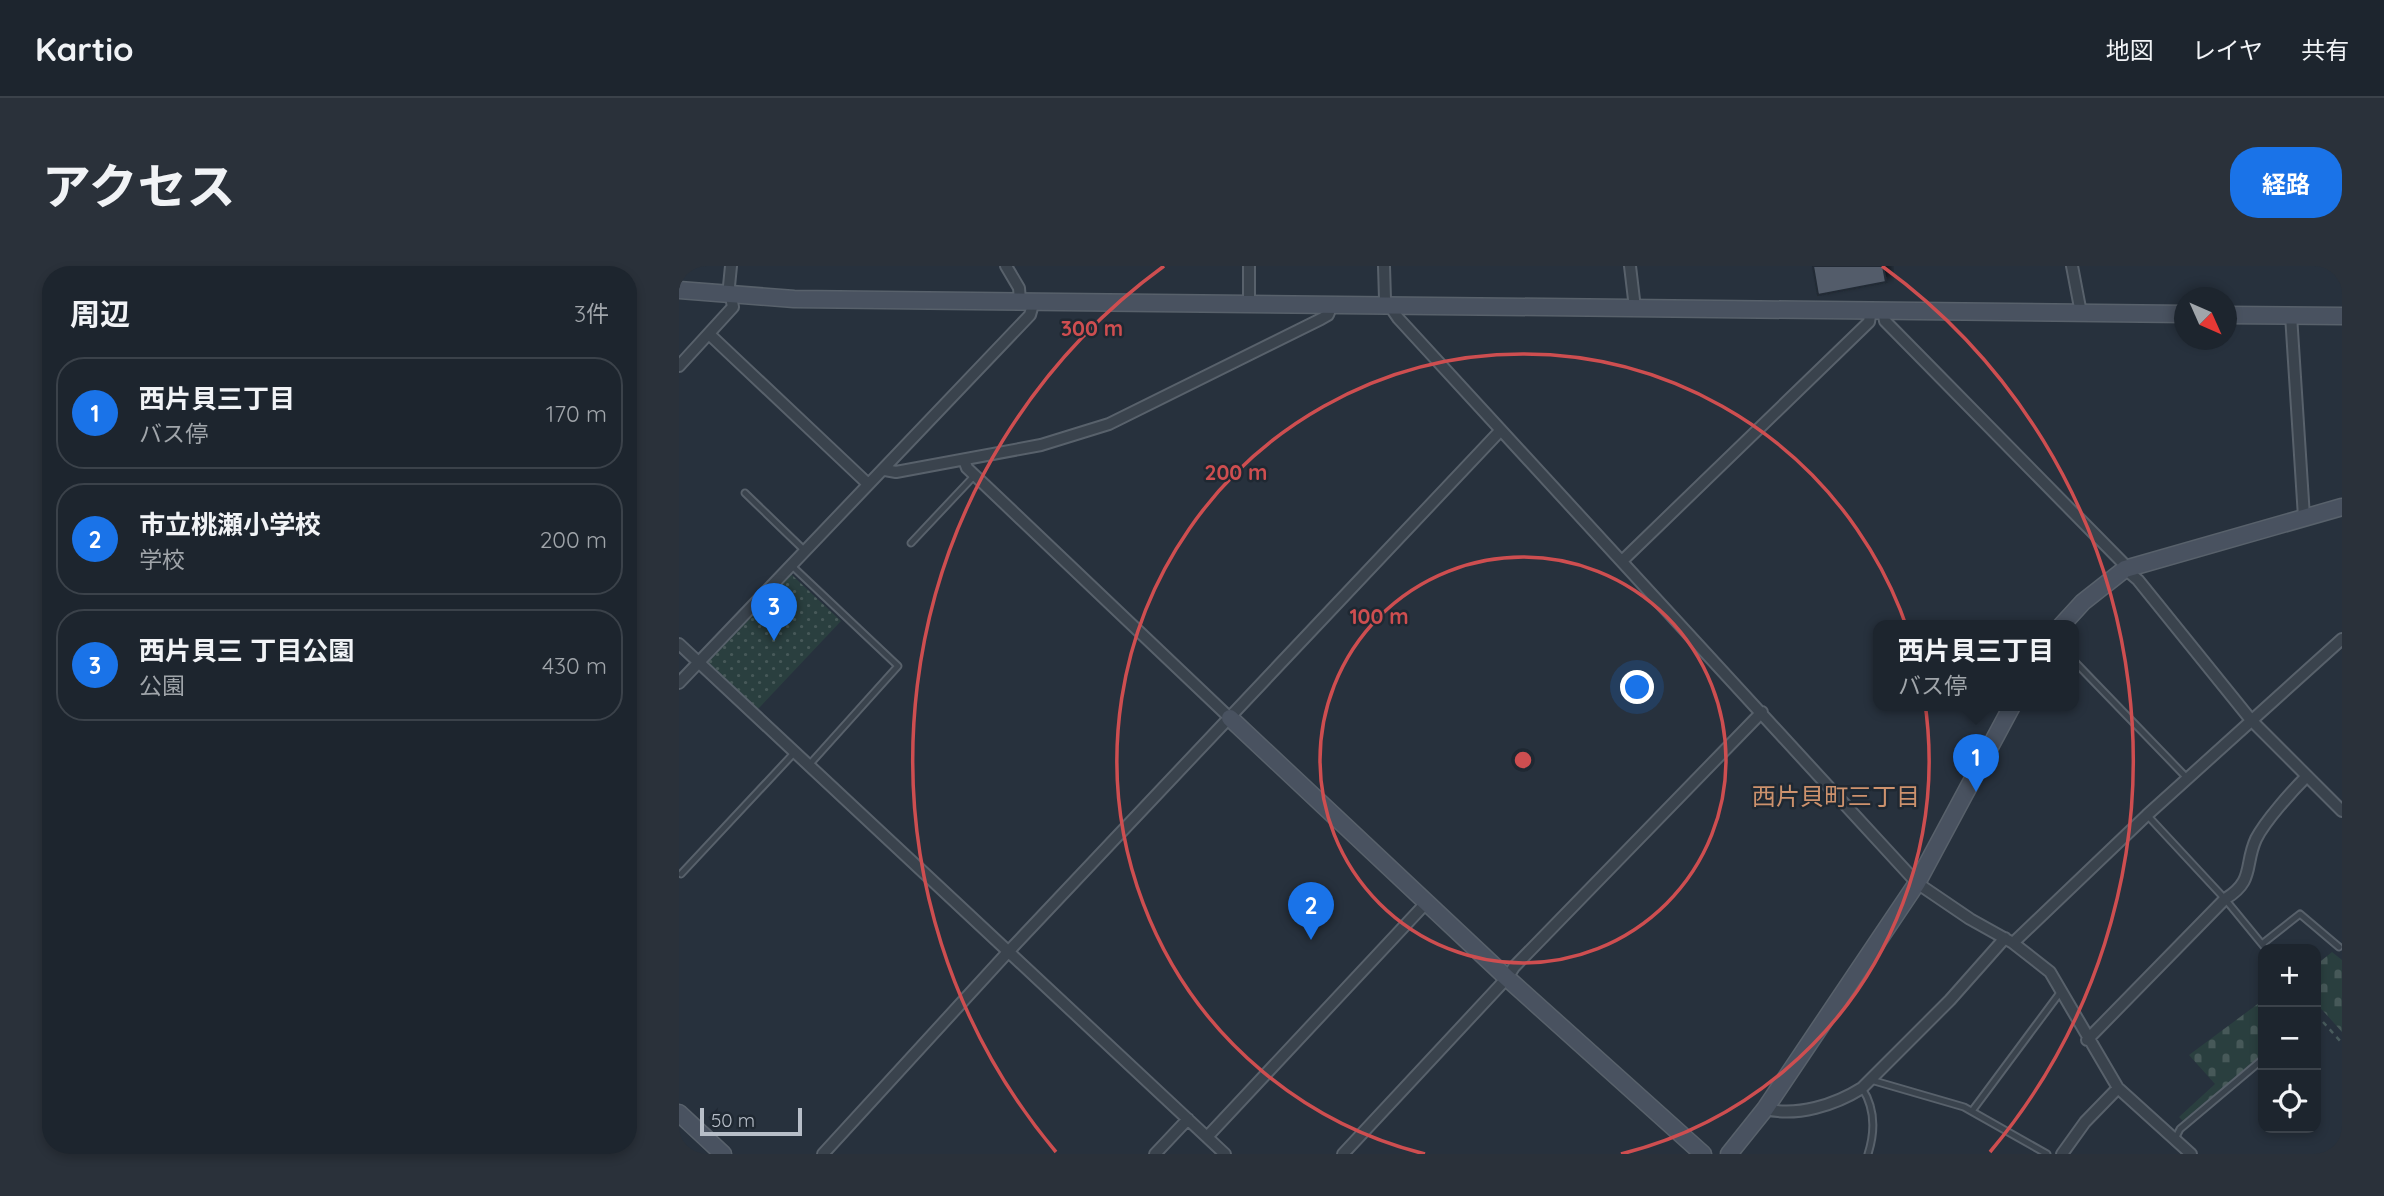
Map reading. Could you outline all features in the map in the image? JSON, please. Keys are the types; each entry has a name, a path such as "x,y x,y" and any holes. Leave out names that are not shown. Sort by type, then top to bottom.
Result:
{"street":[{"path":"679,366 733,307 729,286 731,266"},
{"path":"679,684 867,483 885,470 1030,315 1027,301 1006,266"},
{"path":"1249,266 1249,303"},
{"path":"1384,266 1387,304 1500,431 1917,883 1970,919 2009,940 2050,972 2087,1040 2118,1088 2191,1154"},
{"path":"1630,266 1635,308"},
{"path":"2072,266 2081,313"},
{"path":"679,290 794,299 2174,314"},
{"path":"885,470 891,473 1052,443 1109,425 1321,319 1328,315 1332,305"},
{"path":"1622,561 1869,322 1877,310"},
{"path":"1877,310 2123,563 2125,569 2138,580 2251,720 2342,811"},
{"path":"2237,315 2342,316"},
{"path":"2291,316 2304,517"},
{"path":"709,334 867,483"},
{"path":"823,1154 1008,952 1500,431"},
{"path":"964,460 975,475 1426,903 1703,1154"},
{"path":"2066,620 2083,602 2125,569 2342,507"},
{"path":"1765,1109 1783,1112 1813,1108 1847,1098 1867,1084 2009,940 2342,639"},
{"path":"679,644 1225,1154"},
{"path":"1729,1154 1765,1109 1917,883 2009,711"},
{"path":"1343,1154 1507,978 1514,967 1762,712"},
{"path":"2087,1040 2225,899 2237,892 2245,881 2257,836 2307,776"},
{"path":"1207,1137 1426,903"},
{"path":"2062,1154 2085,1122 2118,1088"},
{"path":"679,1113 723,1154"},
{"path":"1155,1154 1188,1119"}],"lane":[{"path":"911,543 975,475"},
{"path":"745,493 804,550"},
{"path":"790,565 898,666 809,765"},
{"path":"2079,666 2187,778"},
{"path":"681,874 795,752"},
{"path":"2147,815 2225,899 2262,944"},
{"path":"2267,944 2300,914 2339,947"},
{"path":"1972,1111 2062,990"},
{"path":"2175,1139 2180,1129 2258,1063"},
{"path":"1868,1154 1873,1136 1867,1084 1930,1095 1972,1111 2047,1154"}],"path":[{"path":"2321,1021 2342,1043"}],"green space":[{"path":"791,574 841,621 758,709 708,662"},
{"path":"2332,952 2342,960 2342,1032 2321,1009 2321,961"},
{"path":"2258,1004 2258,1058 2183,1121 2179,1117 2215,1084 2189,1055"}],"building":[{"path":"1813,266 1883,266 1886,282 1818,295"}],"place":[{"name":"西片貝三 丁目公園","path":"774,641"},
{"name":"西片貝三丁目","path":"1976,792"},
{"name":"市立桃瀬小学校","path":"1311,940"}],"district":[{"name":"西片貝町三丁目","path":"1836,797"}]}
